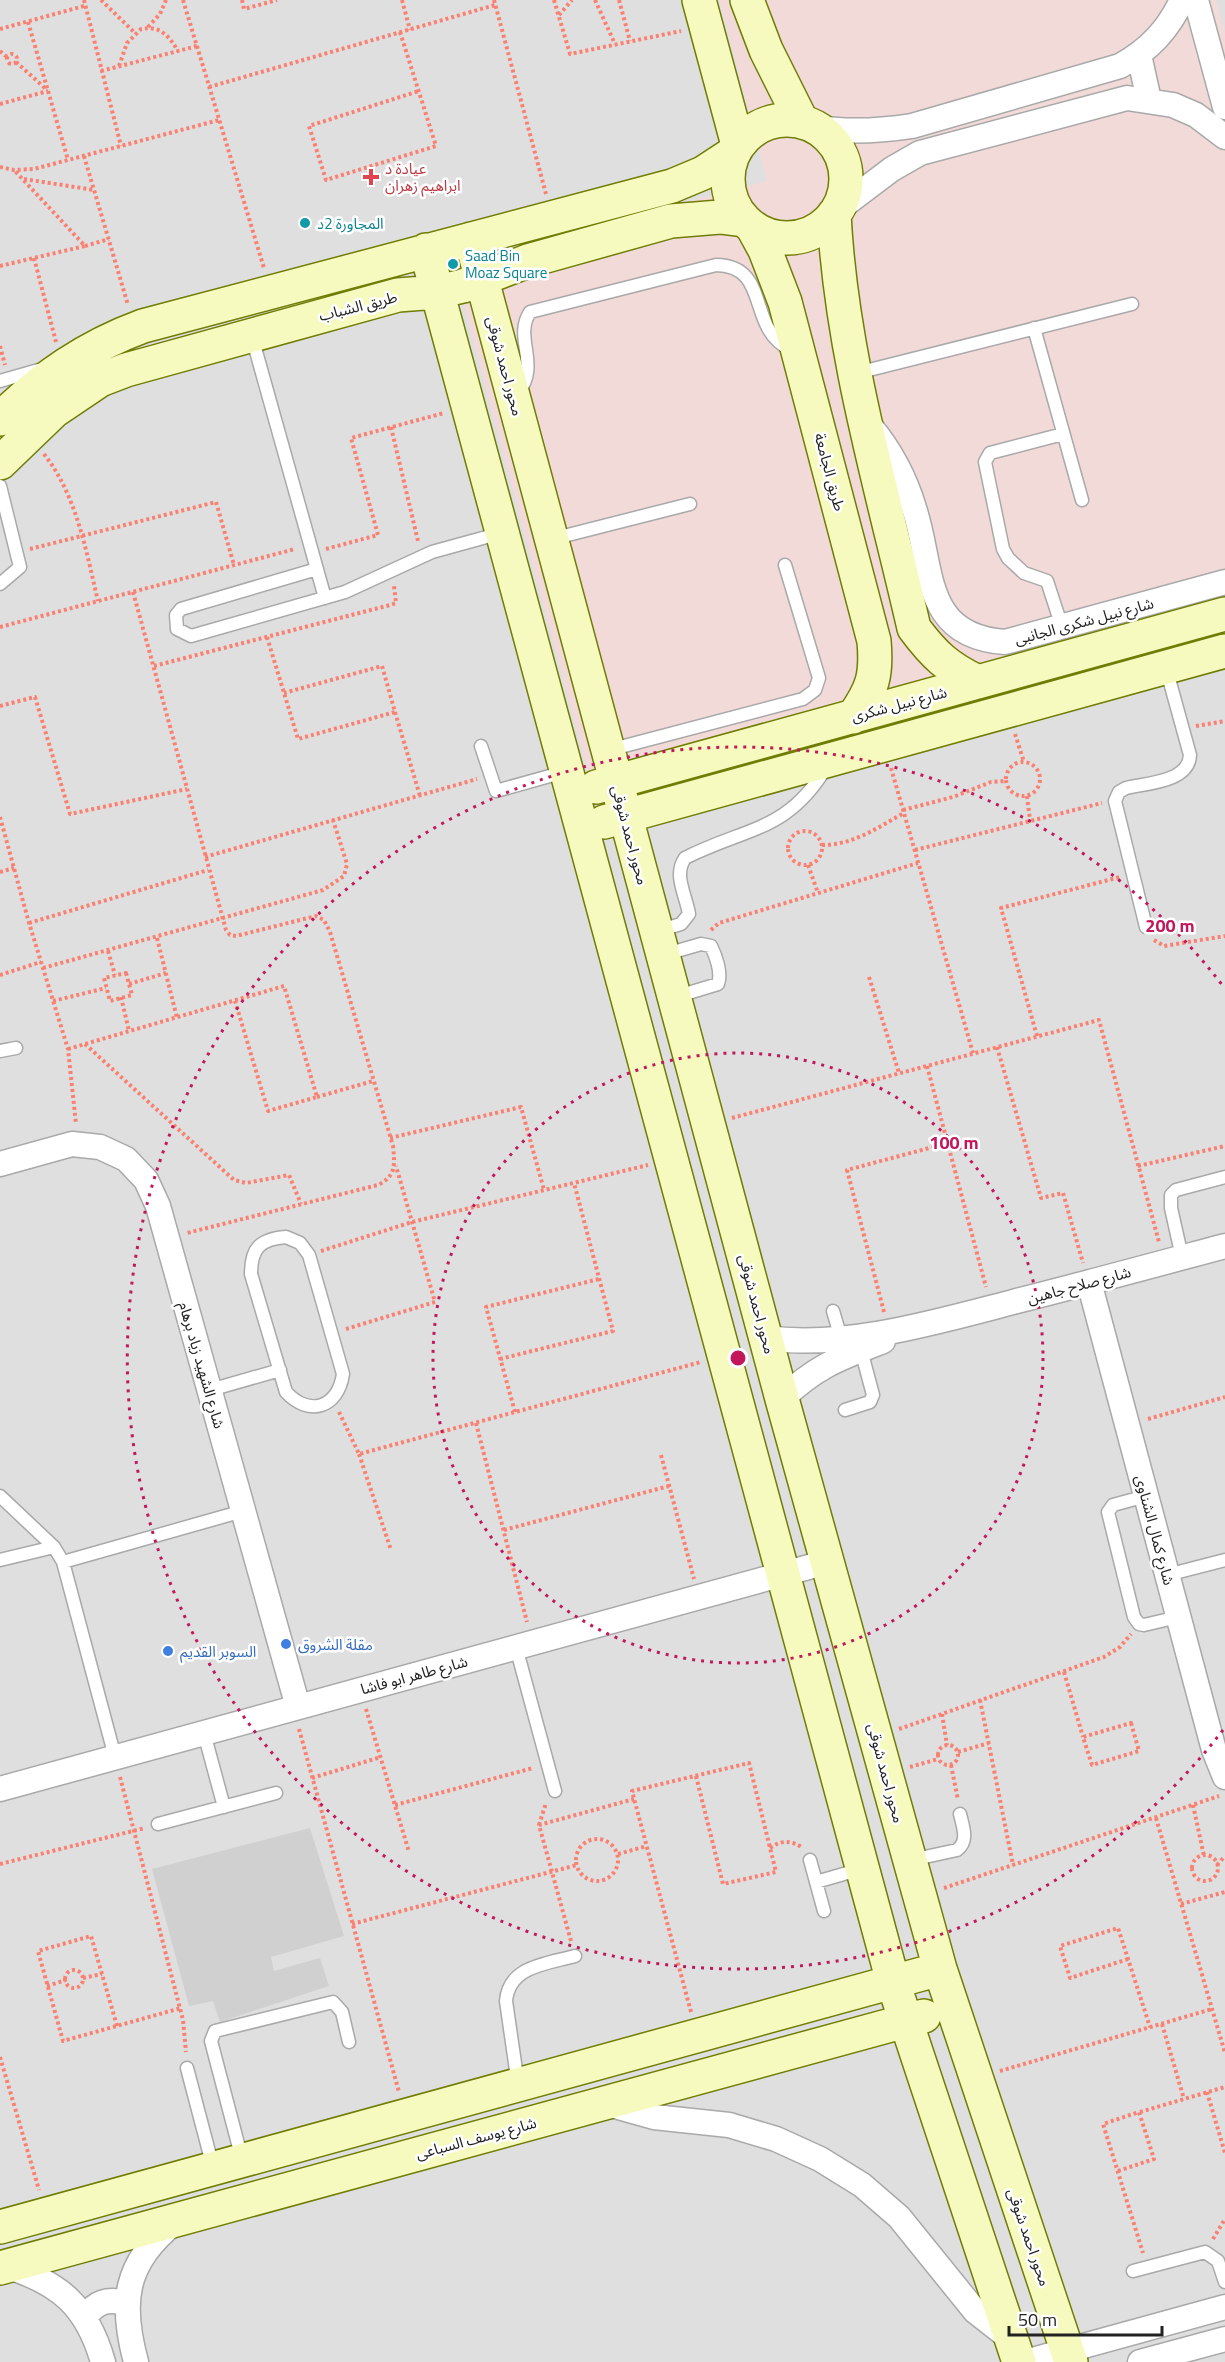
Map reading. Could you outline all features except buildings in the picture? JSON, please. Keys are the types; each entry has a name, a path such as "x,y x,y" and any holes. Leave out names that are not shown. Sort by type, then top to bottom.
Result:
{"street":[{"path":"747,0 766,50 808,124 832,140 845,166 845,194 836,212 841,288 866,421 914,628 931,651 953,670 978,682"},
{"path":"0,419 64,363 91,348 135,329 672,186 704,173 735,150 753,130 772,121 808,124 831,130 884,130 912,126 1120,66 1139,56 1158,39 1173,19 1182,0"},
{"path":"1196,0 1225,107"},
{"path":"702,13 735,150 728,171 728,189 734,206 748,224 782,238 797,238 812,233 892,169 920,153 1127,98 1149,99 1173,105 1196,115 1225,136"},
{"path":"1139,56 1149,99"},
{"name":"طريق الشباب","path":"0,463 54,411 100,380 150,361 398,295 437,292 482,280 528,261 671,221 720,217 748,224"},
{"name":"طريق الجامعة","path":"748,224 776,276 799,354 874,641 876,668 874,677 869,694 853,717"},
{"name":"محور احمد شوقى","path":"471,238 782,1399 951,2008 1069,2356"},
{"path":"426,250 893,1982 1019,2355"},
{"name":"شارع نبيل شكرى الجانبى","path":"866,421 890,454 908,490 938,605 950,621 966,633 985,640 1005,642 1225,582"},
{"name":"شارع نبيل شكرى","path":"570,782 616,782 1225,614"},
{"path":"874,641 895,644 903,642 914,628"},
{"path":"582,828 1225,651"},
{"path":"777,737 788,772"},
{"name":"شارع الشهيد زياد برهام","path":"0,1164 72,1144 100,1147 126,1159 146,1179 158,1206 296,1708"},
{"name":"شارع صلاح جاهين","path":"766,1338 796,1342 851,1344 1225,1246"},
{"name":"شارع كمال الشناوى","path":"1089,1282 1214,1750 1225,1777"},
{"name":"شارع صلاح جاهين","path":"782,1399 804,1377 851,1344 889,1330 933,1323"},
{"name":"شارع طاهر ابو فاشا","path":"0,1789 827,1562"},
{"path":"0,2227 940,1969"},
{"name":"شارع يوسف السباعى","path":"3,2267 951,2008"},
{"path":"604,2103 654,2117 729,2125 776,2139 820,2159 862,2185 899,2217 975,2311 1019,2355 1069,2356 1225,2307"},
{"path":"136,2362 128,2334 126,2303 134,2269 153,2240 192,2215 216,2167"},
{"path":"3,2267 37,2276 63,2293 85,2317 97,2342 103,2362"},
{"path":"85,2317 92,2307 102,2301 114,2300 126,2303"},
{"path":"1140,2362 1225,2339"}],"lane":[{"path":"513,399 524,386 528,373 529,359 523,332 524,322 530,312 716,265 728,265 740,270 749,279 765,327 780,343 799,354"},
{"path":"856,373 1132,304"},
{"path":"1034,328 1082,500"},
{"path":"251,334 326,598"},
{"path":"0,381 64,363"},
{"path":"1062,627 1047,581 1024,573 1008,558 1003,549 985,462 990,453 1063,434"},
{"path":"0,486 20,567 0,584"},
{"path":"551,539 690,504"},
{"path":"0,538 11,528"},
{"path":"317,569 181,609 174,622 177,629 191,636 326,598 366,583 422,556 466,541 502,533"},
{"path":"608,750 803,699 815,690 819,678 785,565"},
{"path":"1146,927 1115,801 1119,792 1126,788 1185,772 1190,764 1190,755 1166,667"},
{"path":"481,746 489,776 496,791 570,782"},
{"path":"659,943 689,914 679,875 680,865 685,858 767,826 793,809 815,786 831,760"},
{"path":"659,943 706,943 713,950 720,975 718,984 674,998"},
{"path":"0,1052 16,1047"},
{"path":"1173,1260 1171,1195 1176,1190 1225,1178"},
{"path":"286,1237 300,1243 309,1255 343,1374 341,1388 333,1399 321,1406 308,1407 295,1402 286,1392 251,1274 251,1259 258,1246 271,1238 286,1237"},
{"path":"833,1311 851,1344 873,1395 870,1402 845,1410"},
{"path":"210,1390 280,1370"},
{"path":"0,1496 54,1546 63,1562 115,1757"},
{"path":"1146,1496 1113,1505 1108,1512 1134,1617 1139,1624 1179,1617"},
{"path":"63,1562 243,1511"},
{"path":"0,1560 54,1546"},
{"path":"1167,1575 1225,1560"},
{"path":"524,1645 555,1791"},
{"path":"204,1733 224,1807"},
{"path":"158,1824 276,1793"},
{"path":"910,1861 957,1850 962,1846 965,1840 960,1814"},
{"path":"810,1860 824,1911"},
{"path":"816,1882 863,1869"},
{"path":"518,2085 506,2001 507,1990 512,1979 521,1971 575,1956"},
{"path":"216,2167 211,2041 215,2031 333,2002 342,2012 350,2042"},
{"path":"187,2068 216,2167"},
{"path":"1132,2271 1205,2252 1218,2261 1225,2282"}],"path":[{"path":"84,0 121,146"},
{"path":"101,0 135,33"},
{"path":"119,66 127,43 135,33 147,28 160,14 166,0"},
{"path":"183,0 271,292"},
{"path":"242,0 244,9 277,0"},
{"path":"402,0 410,30"},
{"path":"494,0 552,218"},
{"path":"554,0 570,54 630,41 702,13"},
{"path":"559,15 572,0"},
{"path":"595,0 615,44"},
{"path":"619,0 630,41"},
{"path":"0,29 84,6"},
{"path":"209,87 495,6"},
{"path":"28,21 68,160"},
{"path":"147,28 160,30 171,38 178,51"},
{"path":"400,32 419,91 436,146 326,180 309,126 419,91"},
{"path":"101,71 197,46"},
{"path":"0,51 7,57 9,63 16,62 48,91"},
{"path":"0,104 48,91"},
{"path":"0,167 14,170 34,169 219,120"},
{"path":"84,156 135,329"},
{"path":"14,170 85,246"},
{"path":"23,179 94,190"},
{"path":"0,266 109,239"},
{"path":"34,258 64,363"},
{"path":"0,627 234,565 378,535 351,438 468,407"},
{"path":"391,427 422,556"},
{"path":"29,435 57,470 70,498 98,602"},
{"path":"18,552 216,502 234,565"},
{"path":"154,666 396,603 390,571"},
{"path":"134,592 226,930 236,936 316,916 324,920 330,932 435,1302 331,1334"},
{"path":"267,637 298,739 394,712"},
{"path":"284,693 382,666 420,796"},
{"path":"0,706 35,697 70,814 187,789"},
{"path":"1183,728 1225,721"},
{"path":"885,745 973,1053"},
{"path":"1018,763 1029,763 1035,767 1041,777 1038,789 1027,796 1011,791 1006,780 1009,770 1018,763"},
{"path":"205,856 489,776"},
{"path":"822,845 836,845 854,840 904,812 991,782 1006,780"},
{"path":"1027,796 1030,820"},
{"path":"915,850 1115,801"},
{"path":"0,817 29,923 68,1049 76,1123 72,1144"},
{"path":"43,968 323,890 344,876 347,864 333,820"},
{"path":"802,831 808,831 819,838 822,845 819,858 808,865 801,865 790,857 788,851 790,838 802,831"},
{"path":"706,943 711,930 719,923 918,863"},
{"path":"808,865 818,893"},
{"path":"0,872 14,868"},
{"path":"29,923 208,870"},
{"path":"1037,1036 1001,908 1132,874"},
{"path":"1146,927 1157,944 1164,946 1225,936"},
{"path":"157,938 177,1018"},
{"path":"108,951 116,975"},
{"path":"0,975 41,962"},
{"path":"126,973 129,984 132,995 110,1001 104,978 126,973"},
{"path":"129,984 166,973"},
{"path":"869,977 899,1073"},
{"path":"68,1049 284,986 317,1097"},
{"path":"53,1002 106,988"},
{"path":"121,998 129,1032"},
{"path":"236,1001 268,1111 373,1081"},
{"path":"708,1124 1099,1020 1138,1166 1173,1260"},
{"path":"85,1044 234,1179 246,1183 290,1175 301,1204"},
{"path":"997,1047 1041,1198 1063,1193 1089,1282"},
{"path":"927,1066 992,1308"},
{"path":"390,1138 521,1107 544,1190"},
{"path":"889,1330 847,1170 948,1143"},
{"path":"1138,1166 1225,1146"},
{"path":"309,1255 412,1222 672,1159"},
{"path":"166,1238 378,1185 389,1179 396,1166"},
{"path":"500,1359 614,1331 574,1183"},
{"path":"515,1412 486,1307 600,1279"},
{"path":"359,1454 725,1355"},
{"path":"1127,1424 1225,1397"},
{"path":"333,1399 359,1454 391,1550"},
{"path":"476,1422 504,1530 524,1645"},
{"path":"661,1455 699,1597"},
{"path":"504,1530 669,1486"},
{"path":"876,1737 1104,1657 1120,1647 1139,1624"},
{"path":"1064,1671 1083,1737 1092,1765 1139,1751 1131,1723 1083,1737"},
{"path":"361,1690 409,1852"},
{"path":"980,1700 1013,1865"},
{"path":"296,1708 312,1778 405,2116"},
{"path":"942,1714 947,1745 958,1752 989,1743"},
{"path":"947,1745 940,1750 938,1759 943,1765 951,1765 957,1761 958,1752"},
{"path":"115,1757 181,2008 186,2039 187,2068"},
{"path":"312,1778 381,1757"},
{"path":"696,1776 723,1884 776,1872 749,1763 632,1791 698,2036"},
{"path":"395,1805 548,1764"},
{"path":"951,1765 960,1814"},
{"path":"555,1791 542,1808 540,1825 575,1956"},
{"path":"920,1896 1225,1794"},
{"path":"540,1825 634,1799"},
{"path":"1193,1805 1204,1856"},
{"path":"1156,1818 1225,2053"},
{"path":"0,1864 158,1824"},
{"path":"591,1839 608,1841 618,1854 615,1870 603,1880 587,1878 577,1865 579,1849 591,1839"},
{"path":"771,1848 776,1844 790,1842 803,1848 810,1860"},
{"path":"618,1854 647,1846"},
{"path":"1209,1856 1217,1864 1217,1870 1211,1880 1200,1880 1192,1872 1192,1866 1198,1857 1209,1856"},
{"path":"1217,1864 1225,1856"},
{"path":"352,1924 577,1865"},
{"path":"1181,1904 1225,1892"},
{"path":"1128,1959 1071,1978 1060,1946 1118,1928 1150,2027"},
{"path":"117,2026 91,1936 38,1951 63,2041 117,2026 181,2008"},
{"path":"83,1978 79,1971 72,1970 68,1972 66,1980 70,1986 77,1987 83,1978 102,1974"},
{"path":"47,1986 66,1980"},
{"path":"975,2079 1212,2009"},
{"path":"1162,2024 1184,2099"},
{"path":"0,2057 46,2214"},
{"path":"1147,2267 1103,2124 1225,2086"},
{"path":"1207,2092 1225,2153"},
{"path":"1118,2171 1154,2159 1139,2112"},
{"path":"1205,2252 1225,2219"}],"shaded area":[{"path":"0,0 1225,0 1225,2362 0,2362"},
{"path":"719,0 1216,0 1225,33 1225,632 596,803 453,264 767,181"},
{"path":"310,1828 344,1936 271,1957 274,1971 320,1958 329,1986 220,2022 213,2001 189,2006 152,1869"}],"place":[{"name":"عيادة د ابراهيم زهران","path":"371,177"},
{"name":"المجاورة 2د","path":"305,223"},
{"name":"Saad Bin Moaz Square","path":"453,264"},
{"name":"مقلة الشروق","path":"286,1644"},
{"name":"السوبر القديم","path":"168,1651"}]}
